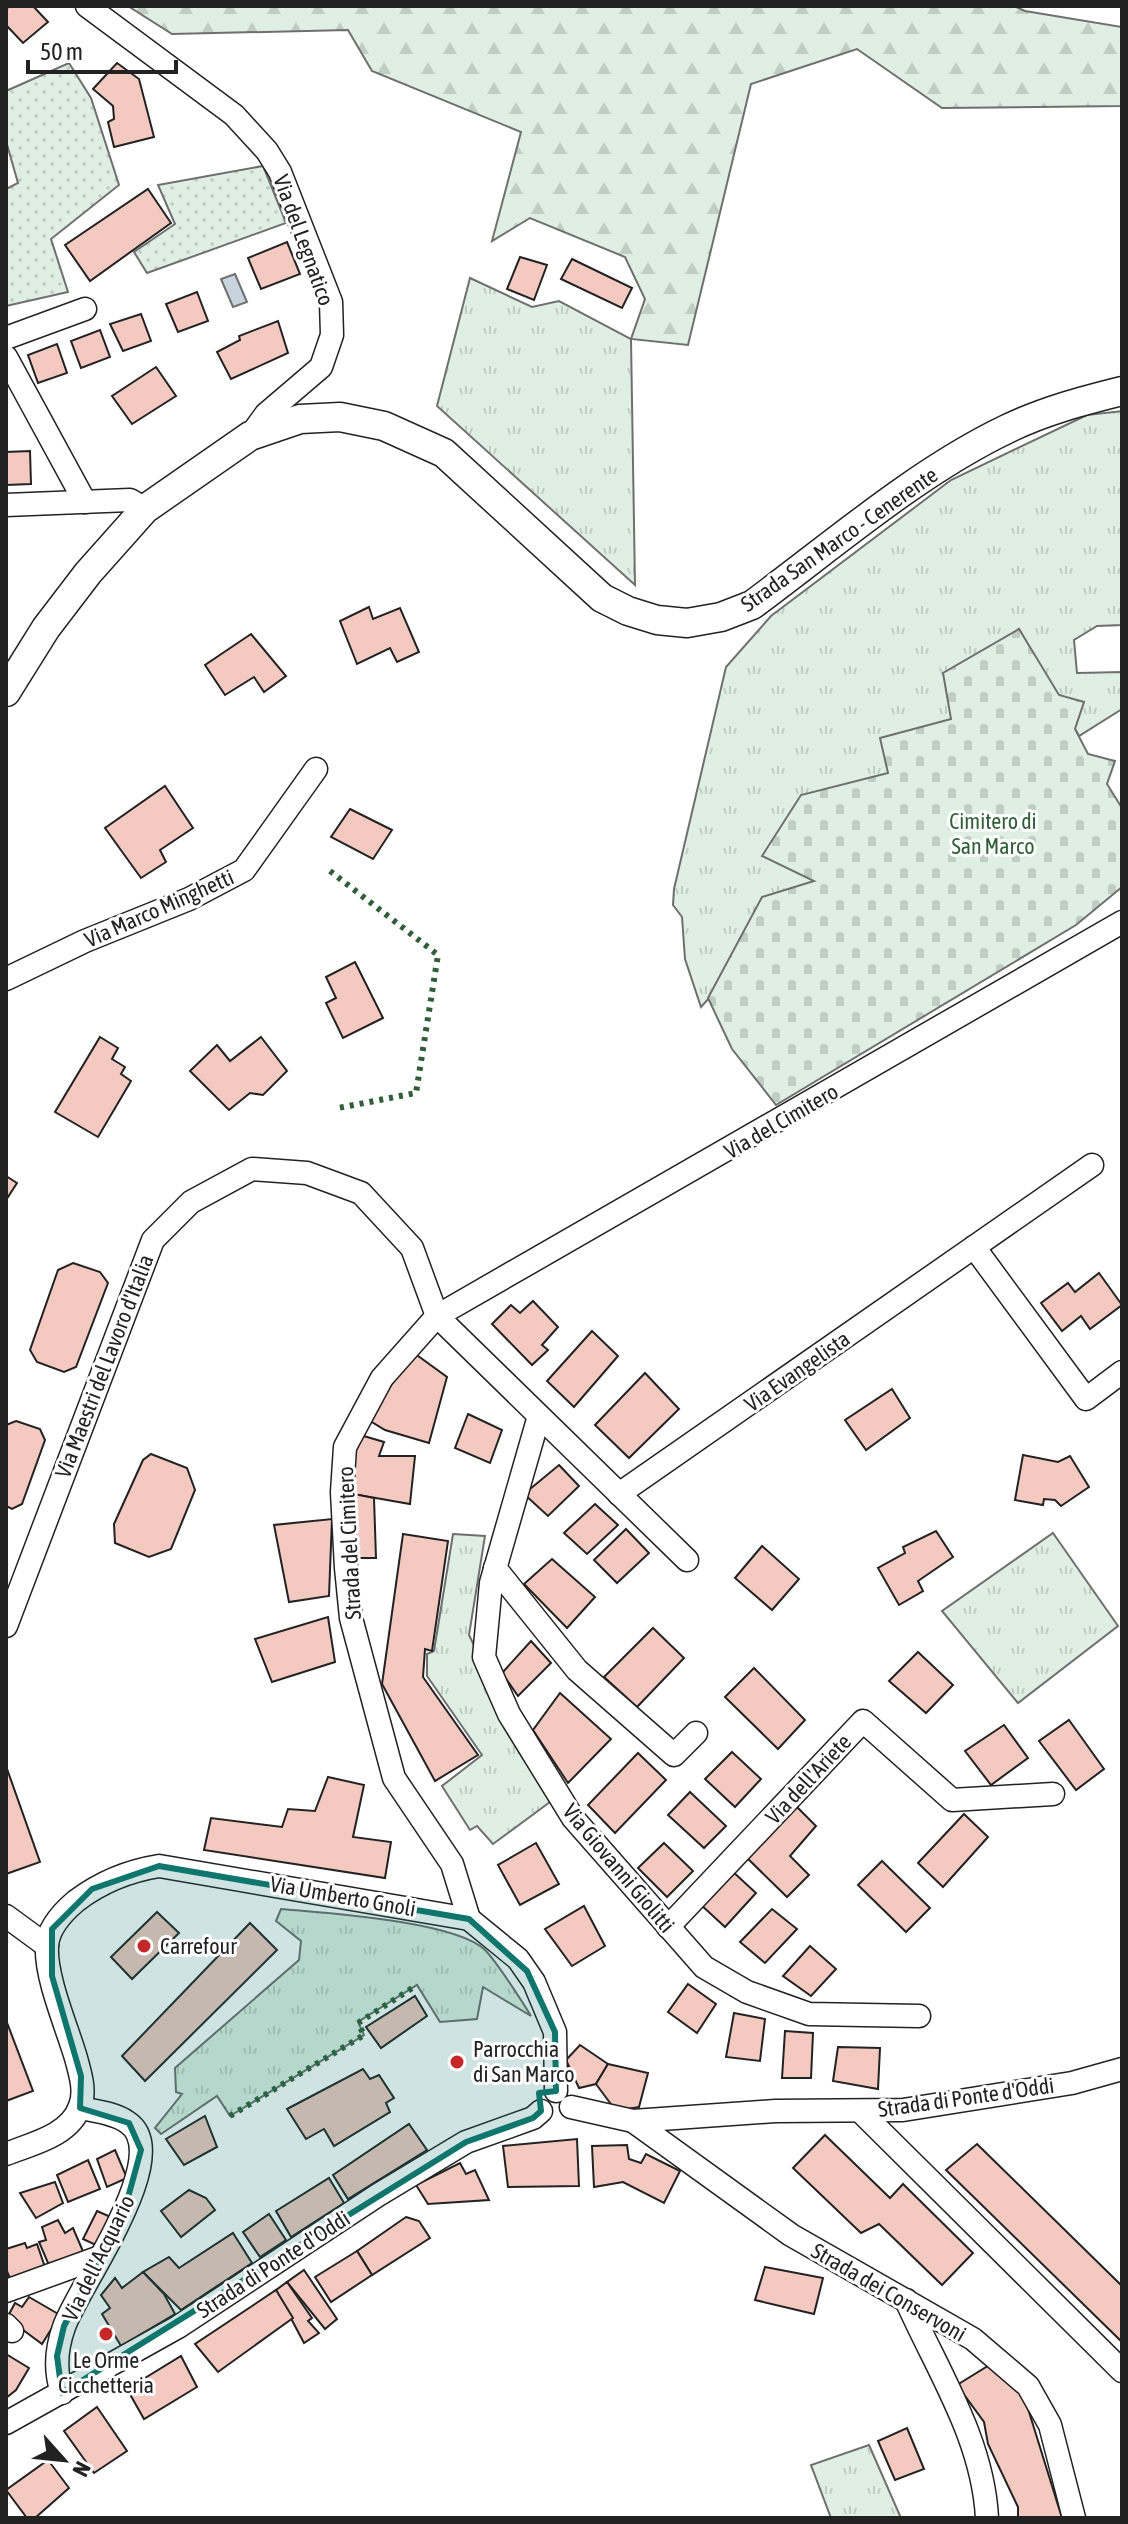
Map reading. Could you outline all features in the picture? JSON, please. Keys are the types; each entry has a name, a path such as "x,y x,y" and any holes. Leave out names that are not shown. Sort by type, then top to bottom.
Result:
{"main road":[{"name":"Strada San Marco - Cenerente","path":"6,692 46,628 88,573 145,509 250,436 300,419 340,417 384,426 444,453 602,598 643,616 687,623 721,617 752,605 929,475 1005,430 1056,408 1122,391"}],"street":[{"name":"Via del Legnatico","path":"87,6 234,115 267,151 280,172 331,302 332,335 321,367 266,414 250,436"},
{"path":"6,338 85,309"},
{"path":"6,357 85,502"},
{"path":"6,505 130,500 145,509"},
{"name":"Via Marco Minghetti","path":"6,979 85,941 189,899 244,870 316,769"},
{"name":"Via del Cimitero","path":"437,1316 1122,922"},
{"name":"Via Evangelista","path":"619,1494 1092,1165"},
{"name":"Via Maestri del Lavoro d'Italia","path":"6,1626 153,1240 191,1202 252,1169 307,1173 361,1193 412,1248 437,1316"},
{"path":"974,1247 1086,1399 1122,1372"},
{"path":"437,1316 687,1560"},
{"name":"Strada del Cimitero","path":"437,1316 382,1378 345,1447 342,1492 346,1568 351,1618 394,1778 452,1864 469,1919"},
{"name":"Via Giovanni Giolitti","path":"539,1416 495,1568 484,1657 509,1714 573,1818 704,1967 759,1997 809,2014 919,2016"},
{"path":"495,1568 577,1670 674,1755 696,1733"},
{"name":"Via dell'Ariete","path":"668,1927 863,1721 952,1800 1053,1794"},
{"name":"Via Umberto Gnoli","path":"47,1946 52,1929 65,1910 92,1889 133,1870 159,1866 469,1919 518,1959 534,1982 555,2032 563,2099"},
{"path":"6,1916 47,1946 52,1976 81,2076 80,2108 58,2133 6,2154"},
{"name":"Strada di Ponte d'Oddi","path":"6,2423 178,2327 378,2195 459,2146 533,2118 541,2111 549,2120 560,2120 563,2099 633,2121 775,2111 903,2110 1072,2083 1122,2069"},
{"name":"Via dell'Acquario","path":"62,2393 57,2367 64,2326 124,2212 138,2173 141,2150 138,2136 129,2123 80,2108"},
{"path":"860,2111 1122,2371"},
{"name":"Strada dei Conservoni","path":"633,2121 791,2235 973,2339 1028,2386 1050,2425 1074,2518"},
{"path":"6,2291 100,2257"},
{"path":"906,2300 972,2438 985,2482 987,2518"}],"highlighted area":[{"path":"159,1866 469,1919 527,1971 555,2032 556,2091 539,2093 541,2111 533,2118 466,2142 62,2393 57,2356 64,2326 124,2212 141,2150 129,2123 80,2108 81,2076 52,1976 52,1929 92,1889"}],"green space":[{"path":"128,6 1014,6 1025,11 1122,27 1122,106 942,108 857,49 751,84 688,345 631,339 645,299 625,257 530,218 492,241 521,132 372,71 348,30 172,34"},
{"path":"69,63 91,98 119,185 51,239 68,292 6,306 6,189 18,183 6,141 6,91"},
{"path":"263,166 286,223 147,273 134,252 175,224 158,185"},
{"path":"470,278 532,307 559,301 631,339 635,585 437,406"},
{"path":"1122,411 1122,625 1097,626 1074,640 1077,673 1122,672 1122,709 1079,736 1019,629 952,719 888,773 816,880 701,1007 685,959 682,917 673,905 674,889 726,667 771,616 951,480 1087,415"},
{"name":"Cimitero di San Marco","path":"1019,629 1059,695 1084,702 1075,729 1088,754 1115,761 1107,784 1122,808 1122,887 1076,925 776,1105 732,1049 708,998 762,897 814,881 762,856 801,795 888,773 880,738 951,719 943,673"},
{"path":"1053,1533 1118,1626 1018,1703 942,1611"},
{"path":"453,1534 485,1536 469,1635 550,1802 493,1844 477,1826 470,1830 442,1786 482,1755 427,1676 427,1654 434,1651"},
{"path":"281,1909 419,1925 469,1940 490,1955 531,2016 483,1987 477,2019 440,2022 417,1985 358,2022 364,2035 230,2116 217,2096 161,2134 155,2128 182,2094 176,2092 175,2068 299,1960 301,1941 276,1921"},
{"path":"869,2445 901,2518 831,2518 811,2465"}],"shaded area":[{"path":"235,274 247,302 233,307 221,279"}],"building":[{"path":"10,6 33,6 48,22 23,43 6,25 6,9"},
{"path":"117,63 139,79 154,137 114,147 108,122 114,119 113,106 93,89"},
{"path":"148,189 171,223 90,281 65,245"},
{"path":"287,242 300,274 261,289 248,258"},
{"path":"520,257 547,265 534,300 507,289"},
{"path":"572,259 632,288 622,308 561,279"},
{"path":"197,292 208,321 178,332 166,304"},
{"path":"141,314 151,341 123,351 110,324"},
{"path":"278,321 288,353 231,379 217,352 240,340 239,336"},
{"path":"100,330 110,357 81,368 71,341"},
{"path":"57,344 67,373 38,383 28,355"},
{"path":"156,367 176,396 132,424 112,396"},
{"path":"30,451 31,484 6,485 6,452"},
{"path":"369,607 373,619 400,608 419,652 397,662 390,648 357,664 340,621"},
{"path":"251,634 286,676 264,692 254,677 225,695 205,665"},
{"path":"165,786 193,828 160,850 166,862 141,878 105,828"},
{"path":"350,809 392,830 373,859 331,837"},
{"path":"355,962 383,1018 343,1038 326,1003 336,998 326,977"},
{"path":"100,1037 118,1048 112,1059 125,1067 121,1074 131,1081 98,1137 55,1112"},
{"path":"261,1037 287,1071 263,1095 250,1093 229,1110 190,1071 217,1045 230,1061"},
{"path":"6,1176 17,1183 6,1200"},
{"path":"73,1263 100,1272 108,1283 76,1367 64,1372 37,1362 30,1350 58,1270"},
{"path":"1099,1273 1122,1305 1090,1329 1081,1316 1062,1331 1041,1303 1068,1283 1075,1292"},
{"path":"533,1301 558,1327 542,1345 548,1350 532,1365 492,1324 511,1305 520,1313"},
{"path":"592,1331 618,1356 574,1407 547,1381"},
{"path":"414,1353 447,1377 429,1443 385,1430 367,1419"},
{"path":"645,1373 679,1409 629,1458 595,1425"},
{"path":"892,1389 910,1418 866,1450 845,1420"},
{"path":"468,1414 502,1430 490,1463 455,1448"},
{"path":"16,1421 40,1429 45,1440 22,1504 12,1509 6,1506 6,1425"},
{"path":"357,1434 384,1442 379,1456 415,1456 410,1504 347,1493"},
{"path":"151,1454 187,1468 195,1490 171,1549 149,1557 115,1543 114,1524 143,1460"},
{"path":"1023,1455 1058,1462 1070,1456 1089,1487 1061,1506 1055,1500 1044,1499 1043,1505 1015,1500"},
{"path":"559,1465 579,1486 548,1516 524,1494"},
{"path":"354,1494 374,1498 376,1558 350,1558"},
{"path":"595,1504 618,1525 587,1554 564,1533"},
{"path":"332,1519 329,1596 289,1602 274,1525"},
{"path":"626,1529 649,1553 617,1583 594,1560"},
{"path":"936,1531 953,1557 918,1581 923,1591 899,1605 878,1568 905,1553 903,1547"},
{"path":"403,1534 448,1541 432,1651 425,1649 423,1677 478,1755 435,1781 382,1684"},
{"path":"762,1546 799,1579 772,1610 735,1578"},
{"path":"552,1559 595,1597 567,1628 524,1584"},
{"path":"328,1617 335,1662 272,1682 255,1639"},
{"path":"653,1628 684,1658 637,1707 604,1677"},
{"path":"531,1641 551,1663 518,1696 502,1673"},
{"path":"918,1652 953,1685 926,1713 889,1681"},
{"path":"754,1668 805,1720 778,1749 725,1697"},
{"path":"560,1693 611,1739 568,1783 533,1730"},
{"path":"1069,1720 1104,1769 1076,1790 1039,1741"},
{"path":"1004,1725 1028,1758 991,1785 965,1751"},
{"path":"732,1752 761,1779 735,1807 705,1779"},
{"path":"638,1753 666,1780 615,1833 588,1805"},
{"path":"6,1766 40,1862 6,1874"},
{"path":"328,1777 364,1785 353,1837 391,1842 385,1878 204,1850 211,1818 282,1827 288,1809 315,1811"},
{"path":"690,1792 726,1826 704,1848 668,1815"},
{"path":"793,1803 816,1826 790,1856 809,1875 787,1897 742,1853"},
{"path":"964,1814 988,1837 943,1887 918,1863"},
{"path":"536,1843 559,1884 520,1905 498,1865"},
{"path":"664,1843 693,1871 667,1897 638,1868"},
{"path":"882,1861 930,1908 906,1932 858,1885"},
{"path":"731,1870 756,1893 725,1927 700,1904"},
{"path":"584,1906 605,1946 572,1966 545,1929"},
{"path":"772,1909 797,1929 765,1963 740,1942"},
{"path":"157,1912 179,1933 132,1979 111,1957"},
{"path":"250,1923 277,1950 145,2081 122,2056"},
{"path":"810,1946 836,1969 811,1996 783,1976"},
{"path":"688,1984 716,2004 697,2033 668,2012"},
{"path":"415,1996 427,2016 381,2048 366,2027"},
{"path":"734,2013 765,2019 760,2061 726,2057"},
{"path":"6,2020 33,2091 6,2101"},
{"path":"785,2031 813,2033 811,2078 782,2078"},
{"path":"580,2045 608,2064 596,2084 579,2088 566,2060"},
{"path":"838,2047 880,2048 878,2089 833,2081"},
{"path":"608,2064 648,2073 639,2107 616,2111 596,2084"},
{"path":"363,2069 370,2079 379,2075 394,2098 386,2103 390,2112 334,2146 324,2129 306,2139 287,2109"},
{"path":"205,2116 217,2147 184,2165 166,2139"},
{"path":"409,2124 427,2150 348,2199 333,2175"},
{"path":"825,2135 890,2198 903,2184 973,2253 942,2285 879,2224 861,2233 793,2168"},
{"path":"577,2139 579,2186 508,2187 503,2146"},
{"path":"977,2144 1122,2286 1122,2342 946,2170"},
{"path":"627,2145 629,2159 641,2163 646,2154 680,2171 664,2203 623,2182 594,2187 592,2146"},
{"path":"115,2150 127,2178 107,2187 97,2159"},
{"path":"88,2160 100,2189 68,2202 57,2175"},
{"path":"460,2163 466,2174 475,2170 489,2200 428,2204 416,2185"},
{"path":"329,2178 344,2203 291,2237 276,2211"},
{"path":"55,2182 63,2203 36,2218 20,2193"},
{"path":"189,2190 206,2198 215,2210 181,2237 161,2211"},
{"path":"97,2211 113,2218 98,2246 83,2239"},
{"path":"269,2214 286,2240 260,2257 243,2232"},
{"path":"406,2217 419,2221 430,2238 372,2275 357,2251"},
{"path":"58,2220 65,2233 73,2228 85,2256 51,2270 39,2242 46,2240 42,2227"},
{"path":"233,2233 252,2263 181,2310 143,2272 169,2257 179,2268"},
{"path":"25,2243 27,2248 37,2244 46,2270 12,2283 6,2269 6,2249"},
{"path":"357,2251 372,2275 331,2302 315,2277"},
{"path":"765,2267 823,2278 814,2314 755,2300"},
{"path":"304,2270 337,2319 325,2329 287,2282"},
{"path":"143,2272 164,2294 175,2314 121,2346 102,2314 110,2308 101,2295 115,2278 122,2288"},
{"path":"287,2282 312,2318 308,2321 319,2333 304,2343 276,2290"},
{"path":"276,2290 293,2318 218,2372 195,2344"},
{"path":"29,2297 60,2315 42,2344 7,2318 15,2303 22,2307"},
{"path":"6,2354 29,2368 16,2390 6,2398"},
{"path":"181,2356 197,2387 144,2419 127,2389"},
{"path":"991,2364 1025,2399 1062,2518 1018,2518 1018,2507 988,2444 984,2422 957,2385"},
{"path":"97,2407 127,2451 94,2473 64,2431"},
{"path":"907,2428 924,2469 895,2480 878,2441"},
{"path":"48,2460 69,2488 35,2518 27,2518 6,2490"}],"hedge":[{"path":"330,871 438,955 416,1093 338,1108"},
{"path":"230,2116 364,2035 358,2023 417,1985"}],"place":[{"name":"Carrefour","path":"144,1946"},
{"name":"Parrocchia di San Marco","path":"457,2062"},
{"name":"Le Orme Cicchetteria","path":"106,2334"}]}
